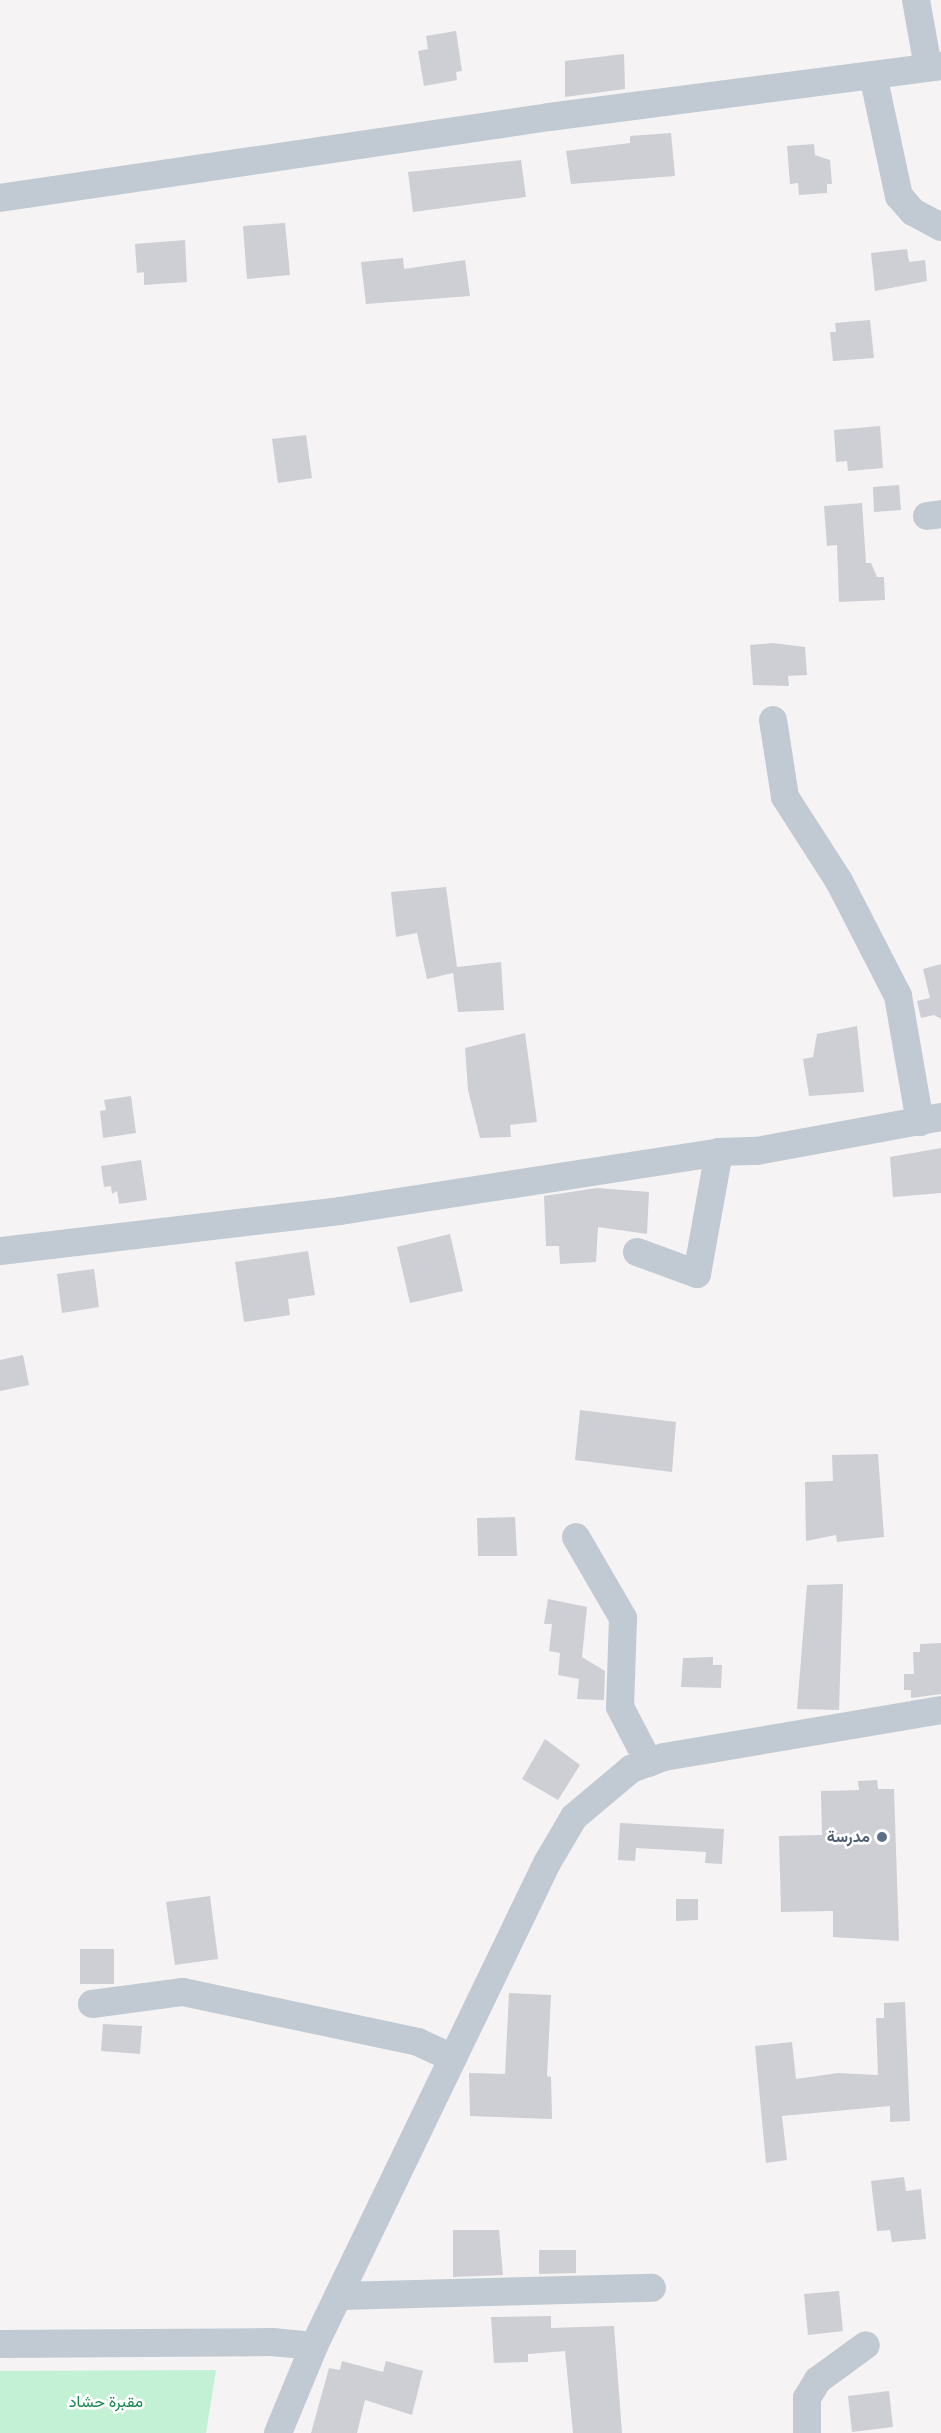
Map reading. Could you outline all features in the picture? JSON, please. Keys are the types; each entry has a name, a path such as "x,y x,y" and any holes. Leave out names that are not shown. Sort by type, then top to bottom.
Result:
{"street":[{"path":"0,198 934,67 916,0"},
{"path":"873,75 899,196 913,212 941,227"},
{"path":"0,1251 340,1211 718,1152 757,1151 931,1120 898,996 838,881 785,797 773,720"},
{"path":"637,1252 697,1274 718,1152"},
{"path":"576,1538 623,1618 620,1707 649,1763"},
{"path":"278,2433 314,2346 546,1863 574,1816 598,1792 649,1763 941,1710"},
{"path":"92,2004 183,1992 410,2040 453,2058"},
{"path":"340,2296 652,2288"},
{"path":"0,2344 272,2342 314,2346"},
{"path":"807,2433 807,2398 813,2389 839,2362 866,2345"}],"green space":[{"name":"مقبرة حشاد","path":"216,2370 206,2433 0,2433 0,2371"}],"building":[{"path":"456,31 462,71 456,72 457,80 424,86 418,51 428,49 426,36"},
{"path":"624,54 625,89 565,97 565,61"},
{"path":"671,133 675,176 571,184 566,151 630,143 630,136"},
{"path":"814,144 815,155 830,160 832,184 827,184 827,193 799,195 798,183 790,184 787,146"},
{"path":"521,160 526,197 413,212 408,172"},
{"path":"285,223 290,275 247,279 243,226"},
{"path":"185,240 187,282 144,285 144,272 137,273 135,244"},
{"path":"907,249 909,262 925,260 927,281 875,291 871,253"},
{"path":"403,258 404,269 465,260 470,296 366,304 361,262"},
{"path":"870,320 874,358 833,361 830,332 836,332 835,323"},
{"path":"880,426 883,468 848,471 847,461 836,462 834,430"},
{"path":"306,435 312,478 278,483 272,439"},
{"path":"899,485 901,510 874,512 873,487"},
{"path":"862,503 866,563 871,563 877,577 884,577 885,600 839,602 837,545 827,546 824,506"},
{"path":"773,643 805,647 807,675 788,676 789,686 753,685 750,645"},
{"path":"446,887 457,967 501,962 504,1010 458,1012 453,973 427,979 417,933 396,937 391,892"},
{"path":"941,964 941,1019 934,1015 921,1018 917,1001 930,998 923,969"},
{"path":"857,1026 864,1092 809,1096 803,1059 813,1057 817,1034"},
{"path":"525,1033 537,1122 510,1125 511,1137 480,1138 468,1090 465,1048"},
{"path":"131,1096 136,1133 103,1138 100,1111 106,1110 104,1100"},
{"path":"941,1148 941,1193 893,1197 890,1157"},
{"path":"141,1160 147,1200 119,1204 117,1191 112,1194 111,1186 104,1187 101,1166"},
{"path":"597,1188 649,1192 647,1234 598,1227 596,1262 560,1264 559,1246 546,1246 544,1196"},
{"path":"450,1234 463,1291 410,1303 397,1247"},
{"path":"308,1251 315,1295 288,1299 290,1315 244,1322 235,1262"},
{"path":"94,1269 99,1307 62,1313 57,1274"},
{"path":"23,1355 29,1385 0,1391 0,1360"},
{"path":"580,1410 676,1422 672,1472 575,1460"},
{"path":"878,1454 884,1537 837,1542 836,1535 806,1541 805,1482 833,1481 832,1455"},
{"path":"515,1517 517,1556 478,1556 477,1518"},
{"path":"843,1584 839,1710 797,1709 807,1585"},
{"path":"548,1599 587,1607 582,1657 605,1671 604,1700 577,1699 579,1679 558,1675 560,1653 549,1651 552,1624 544,1624"},
{"path":"941,1643 941,1694 911,1698 911,1690 904,1690 904,1674 914,1674 913,1652 920,1652 920,1644"},
{"path":"713,1657 713,1665 722,1665 721,1688 681,1687 683,1658"},
{"path":"545,1739 580,1765 558,1800 522,1779"},
{"path":"877,1780 878,1789 894,1789 899,1941 833,1937 833,1911 781,1912 779,1836 822,1835 821,1791 859,1790 858,1781"},
{"path":"620,1823 724,1829 722,1864 705,1863 706,1852 636,1848 635,1861 618,1860"},
{"path":"210,1896 218,1959 175,1965 166,1902"},
{"path":"676,1899 698,1899 698,1920 676,1921"},
{"path":"80,1949 114,1949 114,1984 80,1984"},
{"path":"509,1993 551,1995 547,2076 551,2077 552,2119 470,2116 469,2073 505,2074"},
{"path":"905,2002 910,2121 890,2122 890,2106 782,2116 787,2160 766,2163 755,2046 792,2042 796,2079 838,2073 878,2075 876,2018 884,2018 884,2003"},
{"path":"103,2024 142,2026 140,2054 101,2051"},
{"path":"904,2177 906,2191 921,2189 926,2239 892,2242 890,2230 877,2231 871,2181"},
{"path":"453,2230 499,2230 503,2275 453,2277"},
{"path":"539,2250 576,2250 576,2273 539,2274"},
{"path":"839,2291 843,2331 808,2335 804,2294"},
{"path":"551,2316 551,2328 614,2326 622,2433 573,2433 565,2351 528,2354 528,2362 494,2363 491,2317"},
{"path":"342,2361 383,2372 386,2361 423,2371 412,2415 365,2400 357,2433 311,2433 329,2368 340,2370"},
{"path":"889,2391 893,2427 852,2432 848,2396"}],"place":[{"name":"مدرسة","path":"882,1837"}]}
